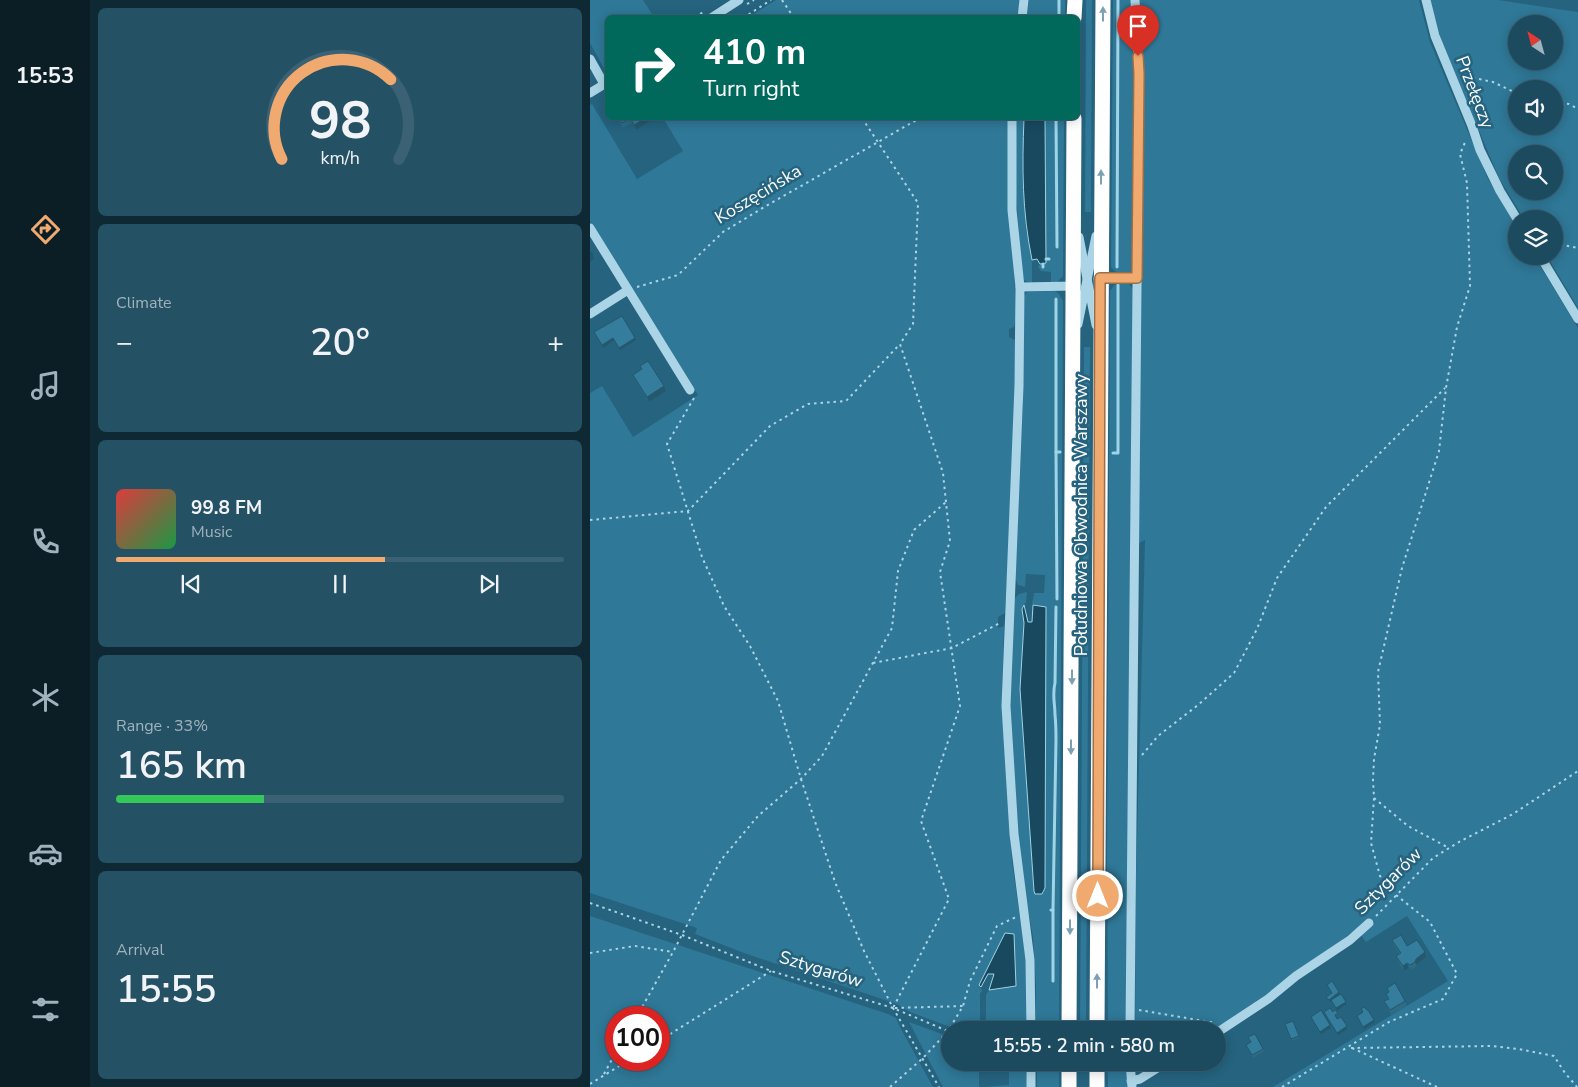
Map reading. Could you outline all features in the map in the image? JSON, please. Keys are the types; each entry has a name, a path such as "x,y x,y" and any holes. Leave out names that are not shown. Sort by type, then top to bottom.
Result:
{"highway":[{"path":"1074,15 1075,0"},
{"name":"Południowa Obwodnica Warszawy","path":"1069,1021 1074,348 1101,212 1103,0"},
{"name":"Południowa Obwodnica Warszawy","path":"1074,120 1074,213 1100,347 1097,1021"},
{"path":"1069,1071 1069,1087"},
{"path":"1097,1071 1097,1087"}],"street":[{"path":"716,15 739,0"},
{"path":"1022,15 1024,0"},
{"path":"1130,1021 1139,74 1135,0"},
{"name":"Przełęczy","path":"1426,0 1435,36 1480,150 1512,210"},
{"path":"590,59 605,82"},
{"path":"590,93 605,84"},
{"path":"1012,120 1012,210 1020,287 1020,386 1006,706 1014,834 1030,960 1031,1021"},
{"path":"590,228 690,390"},
{"path":"1545,265 1578,319"},
{"path":"1020,287 1137,278"},
{"path":"590,314 628,290"},
{"name":"Sztygarów","path":"1228,1026 1268,999 1296,976 1350,940 1369,923"},
{"path":"1031,1071 1031,1087"},
{"path":"1131,1071 1132,1084 1153,1071"}],"path":[{"path":"748,15 771,0"},
{"path":"782,0 792,15"},
{"path":"1450,74 1493,82 1508,89"},
{"path":"1563,103 1578,109"},
{"path":"590,520 688,511 770,426 808,404 846,401 900,344 913,324 918,203 863,120"},
{"name":"Koszęcińska","path":"628,290 678,275 723,232 916,120"},
{"path":"1282,1087 1389,1022 1443,999 1457,974 1430,922 1396,895 1380,876 1371,843 1374,759 1380,725 1378,672 1402,568 1439,451 1446,388 1457,327 1470,286 1467,183 1460,154 1472,126"},
{"path":"1563,245 1578,248"},
{"path":"893,1008 949,899 921,821 960,706 940,572 950,541 943,473 900,344"},
{"path":"1133,766 1158,736 1198,705 1234,673 1257,629 1277,578 1326,507 1446,388"},
{"path":"690,390 695,399 667,444 702,557 724,606 750,646 778,701 801,779 836,882 864,951 893,1008 939,1087"},
{"path":"643,1006 721,860 758,816 801,779 822,756 892,628 898,571 914,530 946,502"},
{"path":"873,663 952,648 1009,618"},
{"name":"Sztygarów","path":"1369,923 1433,858 1513,814 1578,771"},
{"path":"1374,798 1408,826 1449,848"},
{"name":"Sztygarów","path":"590,903 682,935 771,971 893,1008 941,1028"},
{"path":"955,1021 963,1006 970,981 997,926 1025,913"},
{"path":"590,953 635,946 673,952"},
{"path":"670,1034 771,971"},
{"path":"893,1008 963,1006"},
{"path":"1130,1008 1228,1026"},
{"path":"890,1087 941,1039"},
{"path":"1347,1046 1437,1087"},
{"path":"1351,1048 1491,1046 1520,1048 1554,1056 1577,1087"},
{"path":"603,1076 606,1071"},
{"path":"590,1084 611,1071"}],"shaded area":[{"path":"590,0 643,0 653,15 605,15 605,70 590,43"},
{"path":"776,0 1021,0 1018,15 752,15"},
{"path":"1029,0 1065,0 1065,15 1026,15"},
{"path":"1086,0 1092,0 1091,212 1085,212"},
{"path":"1113,0 1131,0 1135,81 1133,269 1124,274 1117,273 1111,267"},
{"path":"1139,0 1419,0 1430,42 1488,179 1508,213 1508,265 1540,265 1578,328 1578,1087 1273,1087 1448,981 1407,916 1366,942 1360,934 1375,922 1370,919 1296,974 1226,1022 1135,1021 1136,877 1145,540 1139,543"},
{"path":"1430,0 1498,0 1578,12 1578,308 1552,265 1563,265 1563,210 1519,210 1512,200 1563,200 1563,145 1508,145 1508,193 1499,178 1441,40"},
{"path":"592,104 637,179 683,151 664,120 1008,120 1016,319 1014,327 1009,329 1009,337 1015,340 1016,413 1005,613 998,617 998,628 1004,626 1002,696 1012,861 1026,960 1027,1021 986,1021 986,995 989,990 1016,986 1014,934 979,985 982,991 980,994 980,1021 941,1021 941,1024 910,1012 897,1004 744,953 695,934 697,928 590,893 590,393 602,386 633,437 698,395 590,221 590,105"},
{"path":"1016,120 1024,120 1022,174 1026,230 1032,260 1032,283 1025,281 1022,275 1016,194"},
{"path":"1024,120 1045,120 1046,263 1040,264 1037,259 1032,260 1026,224 1023,172"},
{"path":"1045,120 1064,120 1063,276 1057,282 1051,283 1051,272 1041,271 1038,267 1040,264 1046,263"},
{"path":"1128,283 1133,289 1126,1021 1108,1021 1110,291 1114,285"},
{"path":"1055,291 1063,301 1059,1021 1036,1021 1033,937 1021,871 1009,692 1014,599 1019,594 1027,592 1026,602 1022,609 1024,623 1020,689 1034,891 1044,893 1046,607 1032,604 1034,593 1044,593 1045,575 1026,574 1025,587 1018,585 1015,577 1023,406 1023,297 1027,292"},
{"path":"1084,347 1090,347 1086,1021 1080,1021"},
{"path":"1024,605 1028,622 1032,622 1033,605 1046,607 1045,888 1042,894 1035,894 1034,891 1020,689 1024,623 1022,609"},
{"path":"590,916 888,1014 896,1018 933,1087 590,1087"},
{"path":"1005,933 1014,934 1016,986 989,990 994,974 988,974 981,987 979,985"},
{"path":"909,1022 941,1034 941,1071 979,1071 979,1087 943,1087"},
{"path":"1009,1071 1026,1071 1027,1087 984,1087 1009,1085"},
{"path":"1037,1071 1059,1071 1059,1087 1037,1087"},
{"path":"1108,1071 1127,1071 1128,1087 1108,1087"}],"building":[{"path":"631,120 643,120 634,125"},
{"path":"622,316 635,338 619,348 613,338 602,345 594,332"},
{"path":"648,361 664,386 647,397 633,375 642,369 640,366"},
{"path":"1401,935 1407,946 1417,940 1425,952 1410,965 1407,963 1403,966 1396,956 1401,953 1392,940"},
{"path":"1332,981 1339,992 1329,1000 1326,997 1332,993 1327,985"},
{"path":"1395,983 1405,1001 1390,1010 1384,1001 1389,999 1386,994 1389,992 1387,988"},
{"path":"1341,994 1346,1002 1336,1008 1331,1000"},
{"path":"1364,1007 1374,1020 1363,1027 1357,1016 1363,1012 1361,1009"},
{"path":"1330,1008 1333,1012 1335,1010 1338,1013 1335,1015 1337,1019 1341,1017 1347,1026 1337,1033 1324,1012"},
{"path":"1321,1010 1330,1025 1320,1032 1311,1017"},
{"path":"1293,1021 1299,1036 1291,1039 1285,1024"},
{"path":"1255,1034 1263,1049 1252,1055 1246,1045 1251,1042 1248,1037"}],"waterway":[{"path":"1059,0 1059,15"},
{"path":"1117,267 1118,0"},
{"path":"1056,120 1057,247"},
{"path":"1113,453 1118,453 1118,285"},
{"path":"1056,299 1056,452"},
{"path":"1057,599 1056,452 1060,452"},
{"path":"1053,910 1056,607"},
{"path":"1051,910 1053,910 1053,981"}],"route":[{"path":"1098,896 1100,278 1137,278 1138,56"}]}
